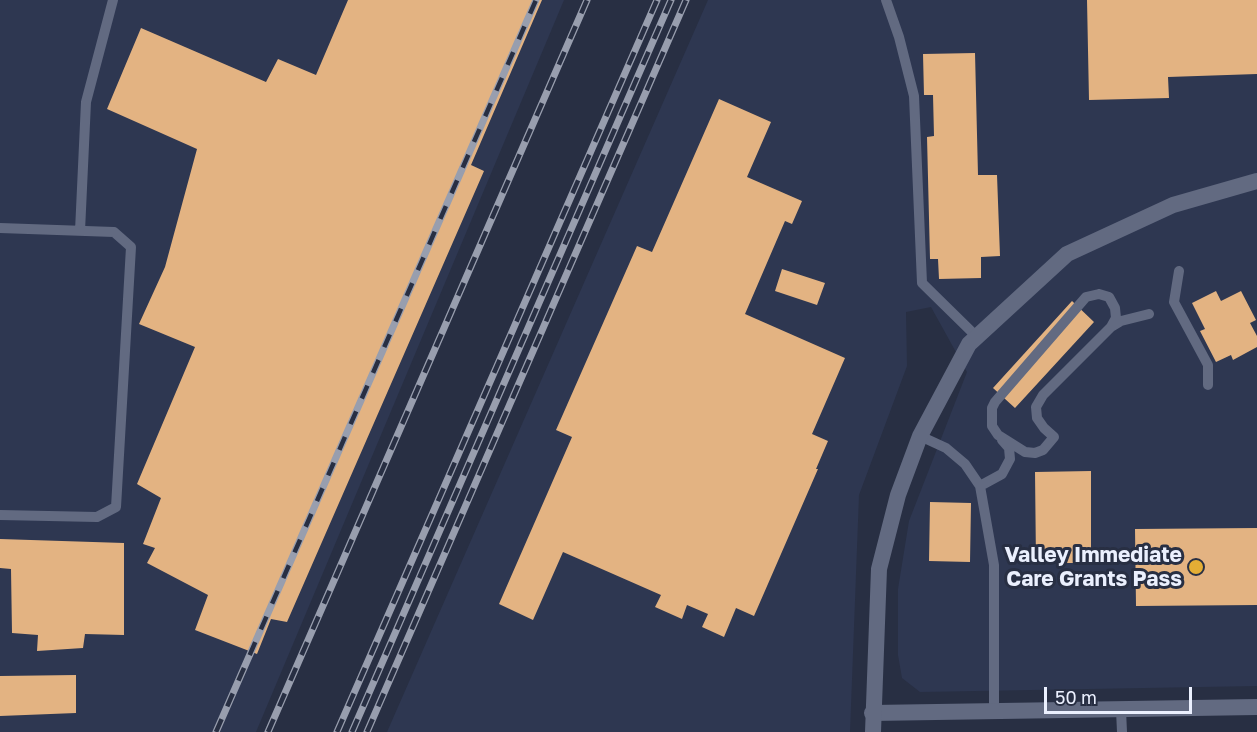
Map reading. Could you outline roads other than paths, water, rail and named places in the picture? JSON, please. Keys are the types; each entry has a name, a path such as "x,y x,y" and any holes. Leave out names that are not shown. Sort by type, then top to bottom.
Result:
{"main road":[{"path":"873,732 879,569 898,495 920,436 969,344 1067,254 1173,205 1257,181"},
{"path":"873,713 1257,706"}],"lane":[{"path":"80,231 86,102 113,0"},
{"path":"886,0 899,37 914,96 922,283 977,337"},
{"path":"0,228 114,232 130,247 116,507 97,518 0,515"},
{"path":"1179,271 1174,302 1208,365 1208,385"},
{"path":"980,486 1002,474 1010,459 1009,448 992,426 990,416 995,402 1086,297 1099,294 1109,297 1116,318 1111,327"},
{"path":"998,435 1026,453 1043,450 1053,437 1037,418 1036,406 1051,387 1111,327 1121,321 1149,314"},
{"path":"920,436 946,448 965,464 980,486 994,565 994,712"},
{"path":"1121,710 1122,732"}],"railway":[{"path":"216,732 536,0"},
{"path":"268,732 587,0"},
{"path":"337,732 657,0"},
{"path":"352,732 671,0"},
{"path":"367,732 686,0"}],"place":[{"name":"Valley Immediate Care Grants Pass","path":"1196,567"}]}
